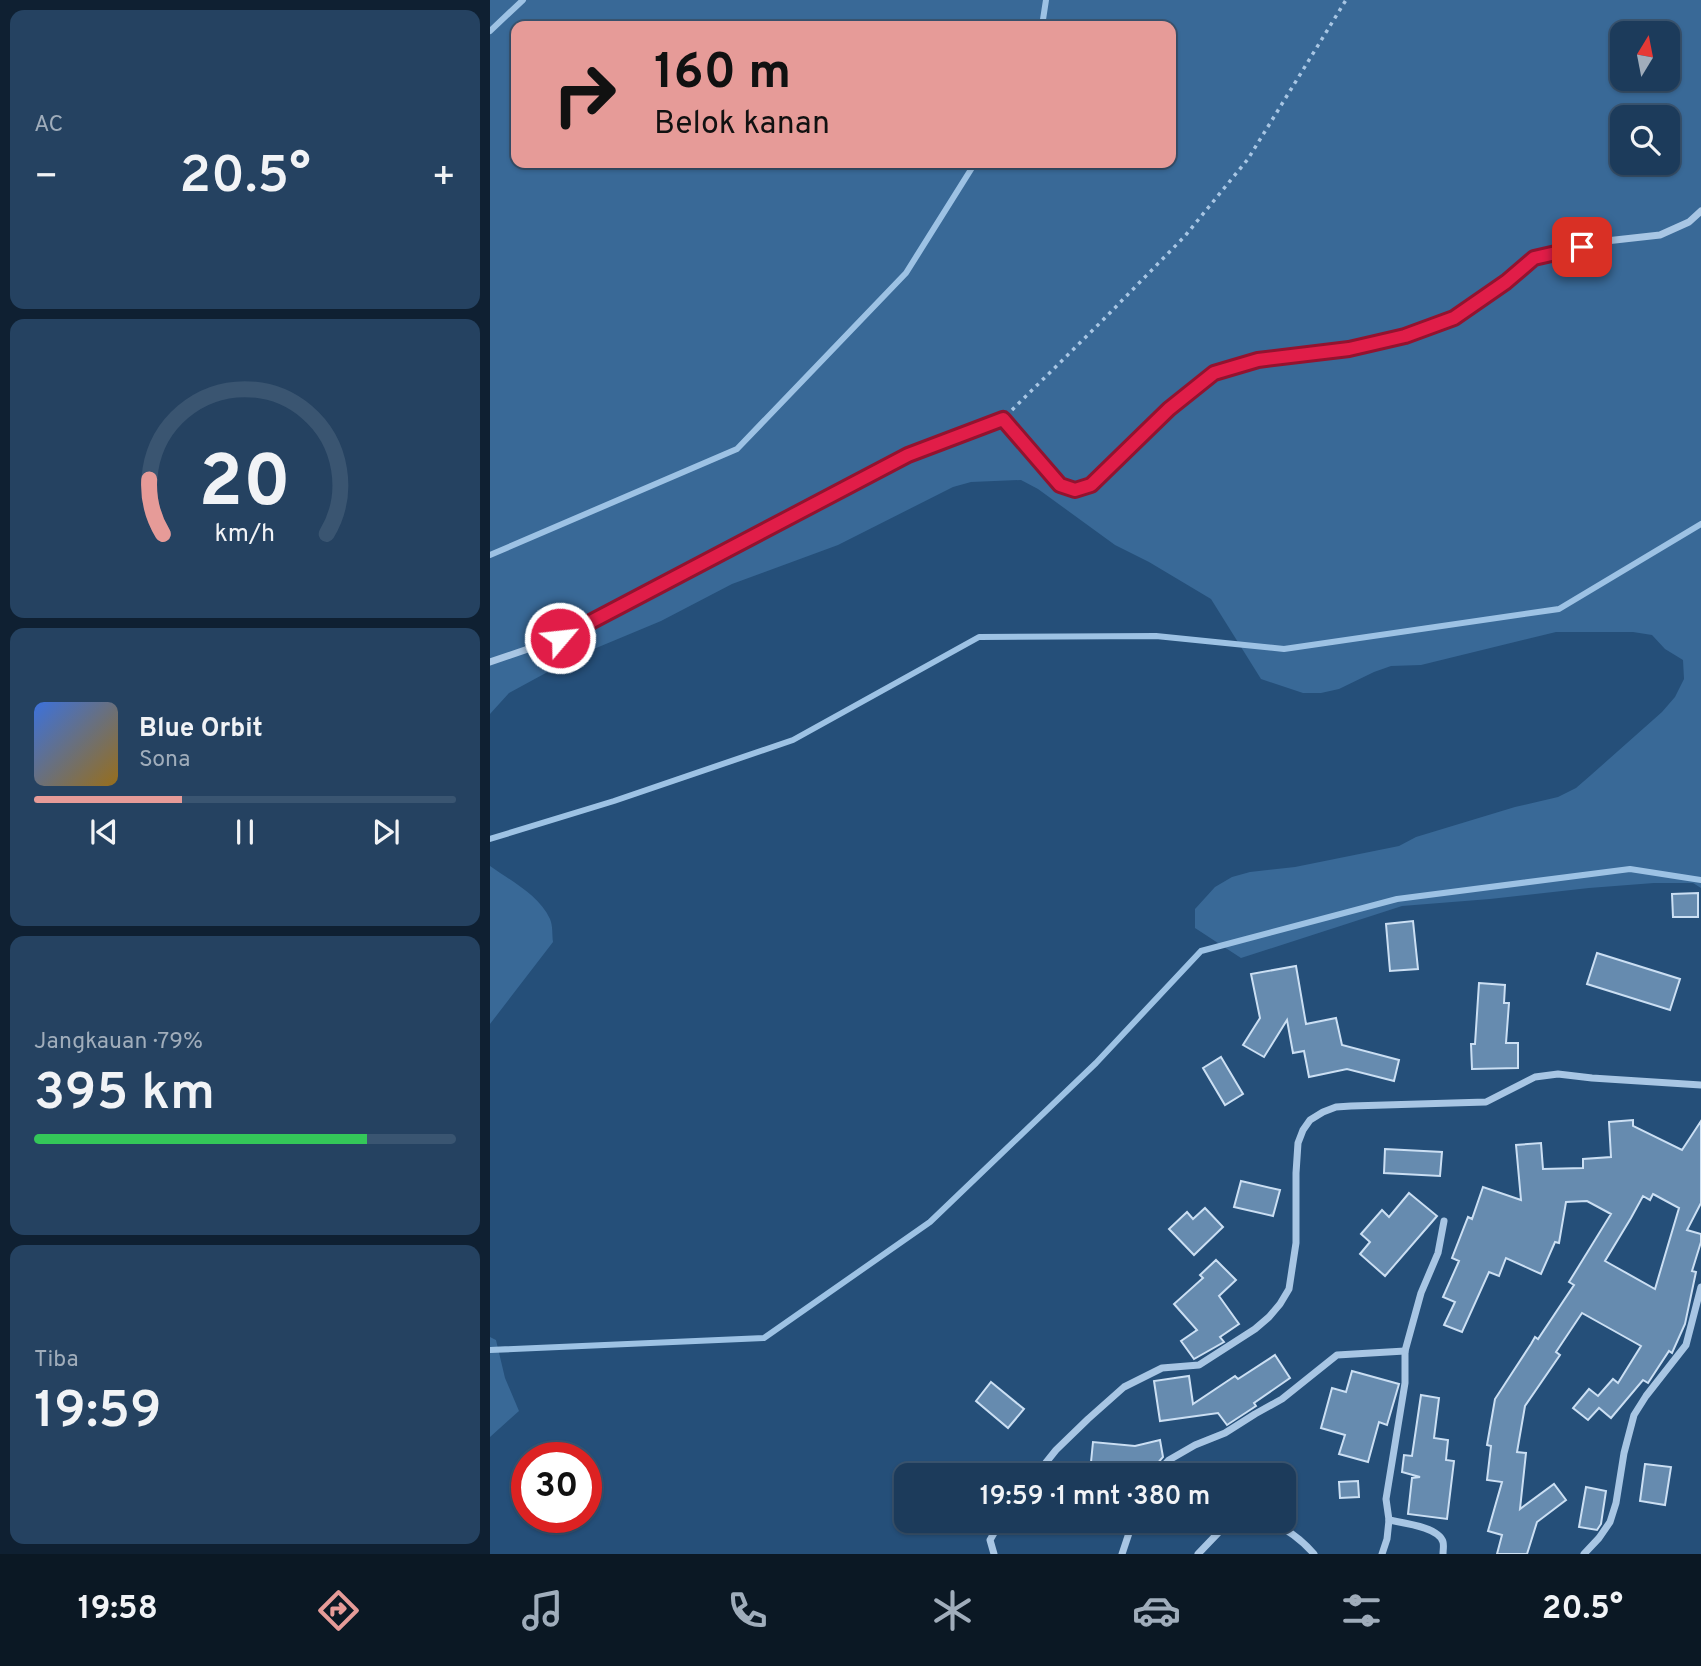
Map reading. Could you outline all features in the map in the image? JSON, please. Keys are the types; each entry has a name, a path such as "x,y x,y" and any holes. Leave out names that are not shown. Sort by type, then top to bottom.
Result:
{"street":[{"path":"490,662 560,638 908,455 1003,419 1060,485 1075,490 1083,488 1091,485 1169,409 1214,373 1258,360 1349,349 1405,336 1454,318 1506,282 1534,258 1606,241 1660,235 1689,222 1701,211"},
{"path":"1046,1463 1124,1387 1162,1368 1199,1366 1255,1329 1280,1304 1289,1289 1296,1243 1298,1143 1310,1120 1323,1112 1336,1107 1351,1106 1486,1102 1535,1077 1558,1074 1701,1085"},
{"path":"1382,1554 1389,1520 1386,1499 1405,1383 1405,1351 1421,1293 1438,1253 1444,1221"},
{"path":"1584,1554 1610,1522 1616,1503 1623,1453 1634,1415 1686,1345 1701,1287"},
{"path":"1166,1463 1195,1445 1225,1433 1282,1399 1336,1355 1405,1351"},
{"path":"1389,1520 1432,1531 1444,1544 1443,1554"},
{"path":"994,1533 990,1540 994,1554"},
{"path":"1122,1554 1129,1533"},
{"path":"1198,1554 1218,1533"},
{"path":"1291,1533 1314,1554"}],"path":[{"path":"1003,419 1185,236 1248,159 1346,0"}],"shaded area":[{"path":"490,0 1701,0 1701,888 1693,883 1654,883 1402,906 1241,958 1195,928 1195,909 1215,887 1232,877 1250,872 1295,867 1399,846 1416,837 1558,797 1576,788 1662,712 1675,697 1684,679 1683,660 1665,649 1652,635 1633,632 1556,632 1421,665 1391,666 1339,689 1303,693 1261,679 1211,599 1115,545 1038,489 1021,480 971,482 953,487 838,545 732,584 661,621 577,656 509,693 490,714"},
{"path":"490,866 524,889 545,910 550,919 553,942 490,1024"},
{"path":"490,1337 496,1340 505,1378 519,1411 490,1437"}],"building":[{"path":"1698,893 1698,917 1673,917 1672,894"},
{"path":"1413,921 1418,969 1390,971 1386,924"},
{"path":"1597,953 1680,979 1670,1010 1587,984"},
{"path":"1296,966 1306,1024 1336,1018 1342,1045 1399,1060 1394,1081 1347,1069 1309,1077 1304,1051 1293,1053 1287,1020 1264,1057 1243,1045 1260,1018 1251,974"},
{"path":"1479,983 1505,985 1504,1003 1509,1003 1506,1043 1518,1043 1518,1068 1472,1069 1471,1044 1475,1044"},
{"path":"1221,1057 1243,1094 1225,1105 1203,1068"},
{"path":"1633,1120 1633,1126 1682,1150 1701,1121 1701,1203 1687,1230 1701,1234 1701,1242 1692,1271 1696,1272 1685,1324 1672,1353 1669,1351 1648,1383 1643,1380 1611,1418 1599,1408 1588,1420 1573,1408 1589,1389 1598,1396 1613,1379 1618,1383 1641,1346 1582,1313 1556,1352 1560,1355 1525,1406 1517,1452 1526,1453 1520,1509 1554,1484 1566,1500 1537,1522 1527,1554 1497,1554 1502,1535 1488,1531 1502,1482 1487,1480 1491,1446 1487,1445 1495,1399 1535,1337 1538,1339 1574,1285 1569,1282 1611,1214 1587,1201 1566,1202 1559,1243 1555,1242 1541,1274 1506,1258 1499,1276 1489,1272 1462,1332 1444,1325 1455,1302 1443,1297 1459,1261 1452,1258 1468,1217 1472,1219 1483,1187 1521,1200 1516,1145 1541,1143 1543,1169 1583,1168 1583,1159 1611,1157 1609,1122","holes":["1653,1194 1679,1208 1655,1289 1605,1261 1643,1196 1650,1200"]},
{"path":"1385,1149 1442,1152 1440,1176 1384,1173"},
{"path":"1241,1181 1280,1190 1273,1216 1234,1207"},
{"path":"1409,1193 1437,1216 1385,1276 1360,1254 1370,1242 1361,1234 1382,1210 1389,1217"},
{"path":"1205,1208 1223,1227 1194,1255 1169,1229 1187,1212 1193,1219"},
{"path":"1216,1260 1236,1280 1219,1296 1239,1324 1220,1337 1224,1342 1194,1359 1181,1341 1197,1330 1174,1304 1203,1278 1200,1275"},
{"path":"1275,1355 1290,1378 1254,1403 1256,1406 1227,1425 1218,1413 1160,1421 1154,1381 1189,1376 1193,1404 1235,1376 1238,1379"},
{"path":"1352,1371 1399,1384 1387,1425 1379,1422 1368,1462 1339,1454 1345,1435 1321,1428 1332,1388 1346,1392"},
{"path":"991,1382 1024,1409 1008,1428 976,1401"},
{"path":"1421,1395 1439,1398 1434,1438 1448,1440 1446,1460 1454,1461 1447,1519 1408,1514 1412,1478 1420,1477 1402,1472 1404,1455 1412,1456"},
{"path":"1160,1440 1163,1457 1158,1463 1091,1463 1093,1442 1135,1446"},
{"path":"1645,1464 1671,1467 1665,1505 1640,1501"},
{"path":"1358,1481 1359,1497 1340,1498 1339,1482"},
{"path":"1586,1487 1606,1491 1601,1524 1597,1530 1579,1527"}],"waterway":[{"path":"490,31 523,0"},
{"path":"1043,21 1046,0"},
{"path":"490,555 737,449 906,273 972,168"},
{"path":"490,839 614,801 793,740 979,637 1156,636 1284,649 1559,609 1701,524"},
{"path":"490,1350 764,1338 930,1222 1096,1063 1201,951 1397,899 1630,869 1701,880"}],"route":[{"path":"560,638 908,455 1003,419 1060,485 1075,490 1091,485 1169,409 1214,373 1258,360 1349,349 1405,336 1454,318 1506,282 1534,258 1582,247"}]}
